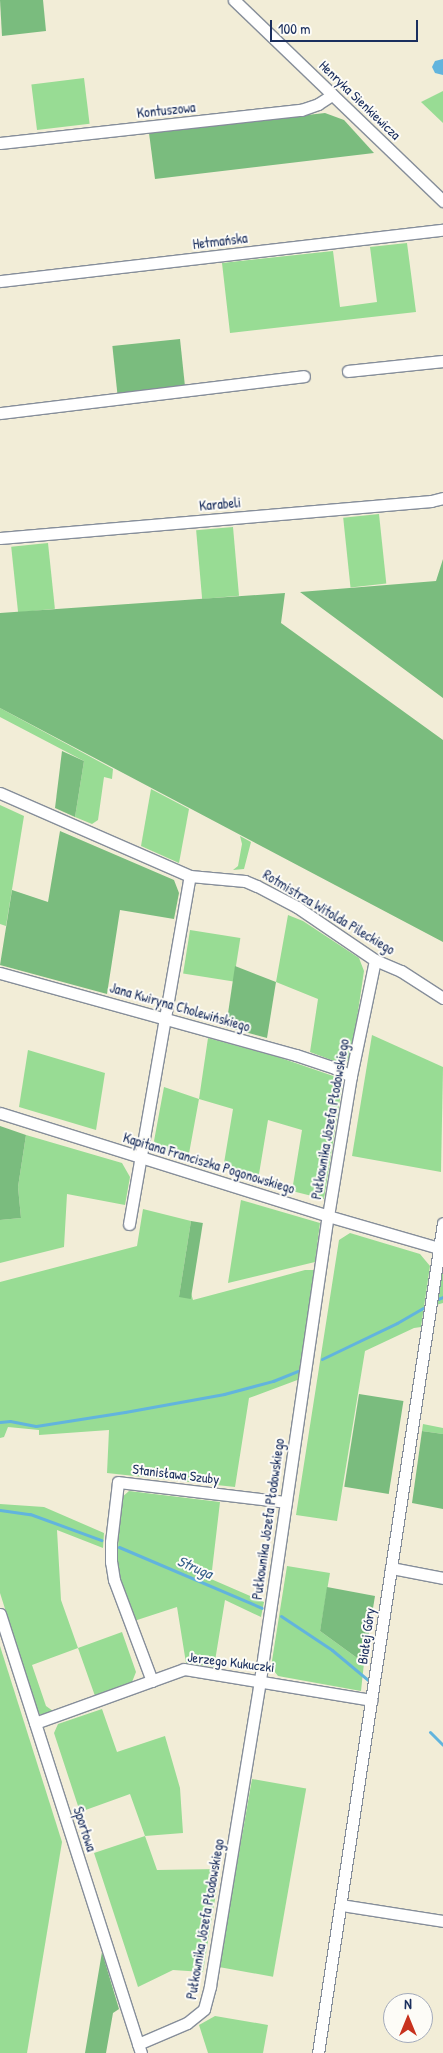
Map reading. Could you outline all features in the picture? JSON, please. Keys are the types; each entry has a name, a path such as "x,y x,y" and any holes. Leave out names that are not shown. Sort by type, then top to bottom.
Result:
{"street":[{"name":"Henryka Sienkiewicza","path":"234,0 443,201"},
{"name":"Kontuszowa","path":"0,143 302,110 318,104 332,95"},
{"name":"Hetmańska","path":"0,281 443,230"},
{"path":"348,371 443,361"},
{"path":"0,412 304,376"},
{"name":"Karabeli","path":"0,538 431,502 443,498"},
{"name":"Rotmistrza Witolda Pileckiego","path":"0,793 190,876 245,881 257,886 297,907 375,960 401,971 443,998"},
{"path":"129,1224 190,876"},
{"name":"Pułkownika Józefa Płodowskiego","path":"140,2049 187,2023 204,2009 210,1986 260,1680 328,1216 351,1076 375,960"},
{"name":"Jana Kwiryna Cholewińskiego","path":"0,973 296,1056 336,1068 351,1076"},
{"name":"Kapitana Franciszka Pogonowskiego","path":"0,1113 328,1216 439,1248"},
{"name":"Białej Góry","path":"318,2053 443,1223"},
{"name":"Stanisława Szuby","path":"152,1681 114,1580 111,1562 111,1542 118,1482 286,1502"},
{"path":"391,1568 443,1578"},
{"name":"Sportowa","path":"0,1614 140,2049"},
{"name":"Jerzego Kukuczki","path":"36,1723 184,1669 260,1680 371,1700"},
{"path":"341,1905 443,1920"}],"green space":[{"path":"0,0 43,0 46,31 2,36"},
{"path":"84,78 90,124 37,130 31,84"},
{"path":"443,91 443,123 421,102"},
{"path":"325,113 344,120 374,153 155,179 149,133"},
{"path":"407,243 416,312 230,333 222,263 333,251 340,307 377,302 370,247"},
{"path":"180,339 185,387 117,394 112,346"},
{"path":"379,514 386,584 351,587 343,518"},
{"path":"233,527 239,596 202,599 196,530"},
{"path":"48,543 55,609 18,613 11,547"},
{"path":"443,559 443,698 300,592 436,581"},
{"path":"285,593 281,623 443,740 443,942 0,708 0,613"},
{"path":"0,708 113,769 112,779 104,777 98,820 92,824 75,817 84,761 0,717"},
{"path":"62,751 84,761 75,817 55,808"},
{"path":"151,789 189,809 179,863 141,846"},
{"path":"0,805 24,816 6,926 0,924"},
{"path":"60,831 174,880 179,893 174,919 120,910 107,994 0,965 12,890 48,902"},
{"path":"240,836 251,842 244,869 233,870 238,866 242,844"},
{"path":"288,915 303,921 359,958 364,971 351,1059 342,1064 310,1052 318,999 276,982"},
{"path":"190,930 240,938 233,981 183,973"},
{"path":"235,966 276,982 267,1038 226,1027"},
{"path":"372,1035 443,1067 441,1172 352,1156"},
{"path":"208,1038 278,1057 339,1078 336,1085 342,1087 324,1199 292,1191 302,1130 268,1120 258,1180 223,1169 233,1109 199,1099"},
{"path":"28,1050 105,1073 96,1130 19,1107"},
{"path":"164,1087 199,1099 188,1159 159,1150 154,1141"},
{"path":"0,1126 26,1135 18,1187 21,1218 0,1220"},
{"path":"26,1135 122,1163 130,1177 125,1205 67,1194 64,1247 0,1263 0,1220 21,1218 18,1187"},
{"path":"241,1200 320,1223 315,1262 228,1283"},
{"path":"143,1209 191,1221 179,1297 191,1293 193,1300 305,1270 314,1270 300,1379 249,1398 235,1487 107,1473 109,1430 39,1435 39,1430 8,1427 4,1437 0,1438 0,1282 137,1246"},
{"path":"191,1221 203,1223 191,1299 179,1297"},
{"path":"350,1233 420,1254 430,1266 421,1327 414,1328 365,1351 337,1521 296,1515 339,1240"},
{"path":"443,1259 443,1303 436,1305"},
{"path":"359,1394 403,1401 389,1494 344,1487"},
{"path":"423,1424 443,1428 443,1434 422,1431"},
{"path":"422,1431 443,1434 443,1509 412,1503"},
{"path":"129,1491 220,1502 211,1579 264,1602 261,1617 225,1600 214,1667 186,1663 177,1607 134,1621 117,1572 120,1499"},
{"path":"0,1504 44,1507 104,1533 103,1548 57,1530 61,1600 78,1648 32,1665 46,1706 53,1711 44,1716 38,1713 0,1593"},
{"path":"287,1566 330,1573 320,1631 364,1663 361,1691 278,1676 271,1667"},
{"path":"327,1587 375,1596 364,1663 320,1631"},
{"path":"122,1632 136,1672 132,1682 95,1696 78,1648"},
{"path":"0,1646 62,1842 27,2053 0,2053"},
{"path":"102,1709 117,1752 165,1736 180,1788 183,1833 145,1836 130,1794 80,1812 54,1733 58,1724"},
{"path":"252,1779 306,1789 273,1977 219,1967"},
{"path":"145,1836 157,1870 220,1869 203,1972 173,1970 138,1987 94,1853"},
{"path":"102,1952 119,2009 113,2013 106,2053 85,2053"},
{"path":"215,2016 268,2025 263,2053 208,2053 199,2025"}],"water":[{"path":"443,59 443,75 435,73 432,67 435,61"}],"waterway":[{"path":"438,1299 443,1297"},
{"path":"322,1359 397,1323 423,1308"},
{"path":"0,1422 10,1421 36,1426 125,1412 224,1394 273,1381 298,1371"},
{"name":"Struga","path":"0,1510 30,1514 101,1540"},
{"name":"Struga","path":"119,1547 262,1608"},
{"name":"Struga","path":"281,1616 332,1650 368,1680"},
{"name":"Struga","path":"430,1732 443,1745"}]}
